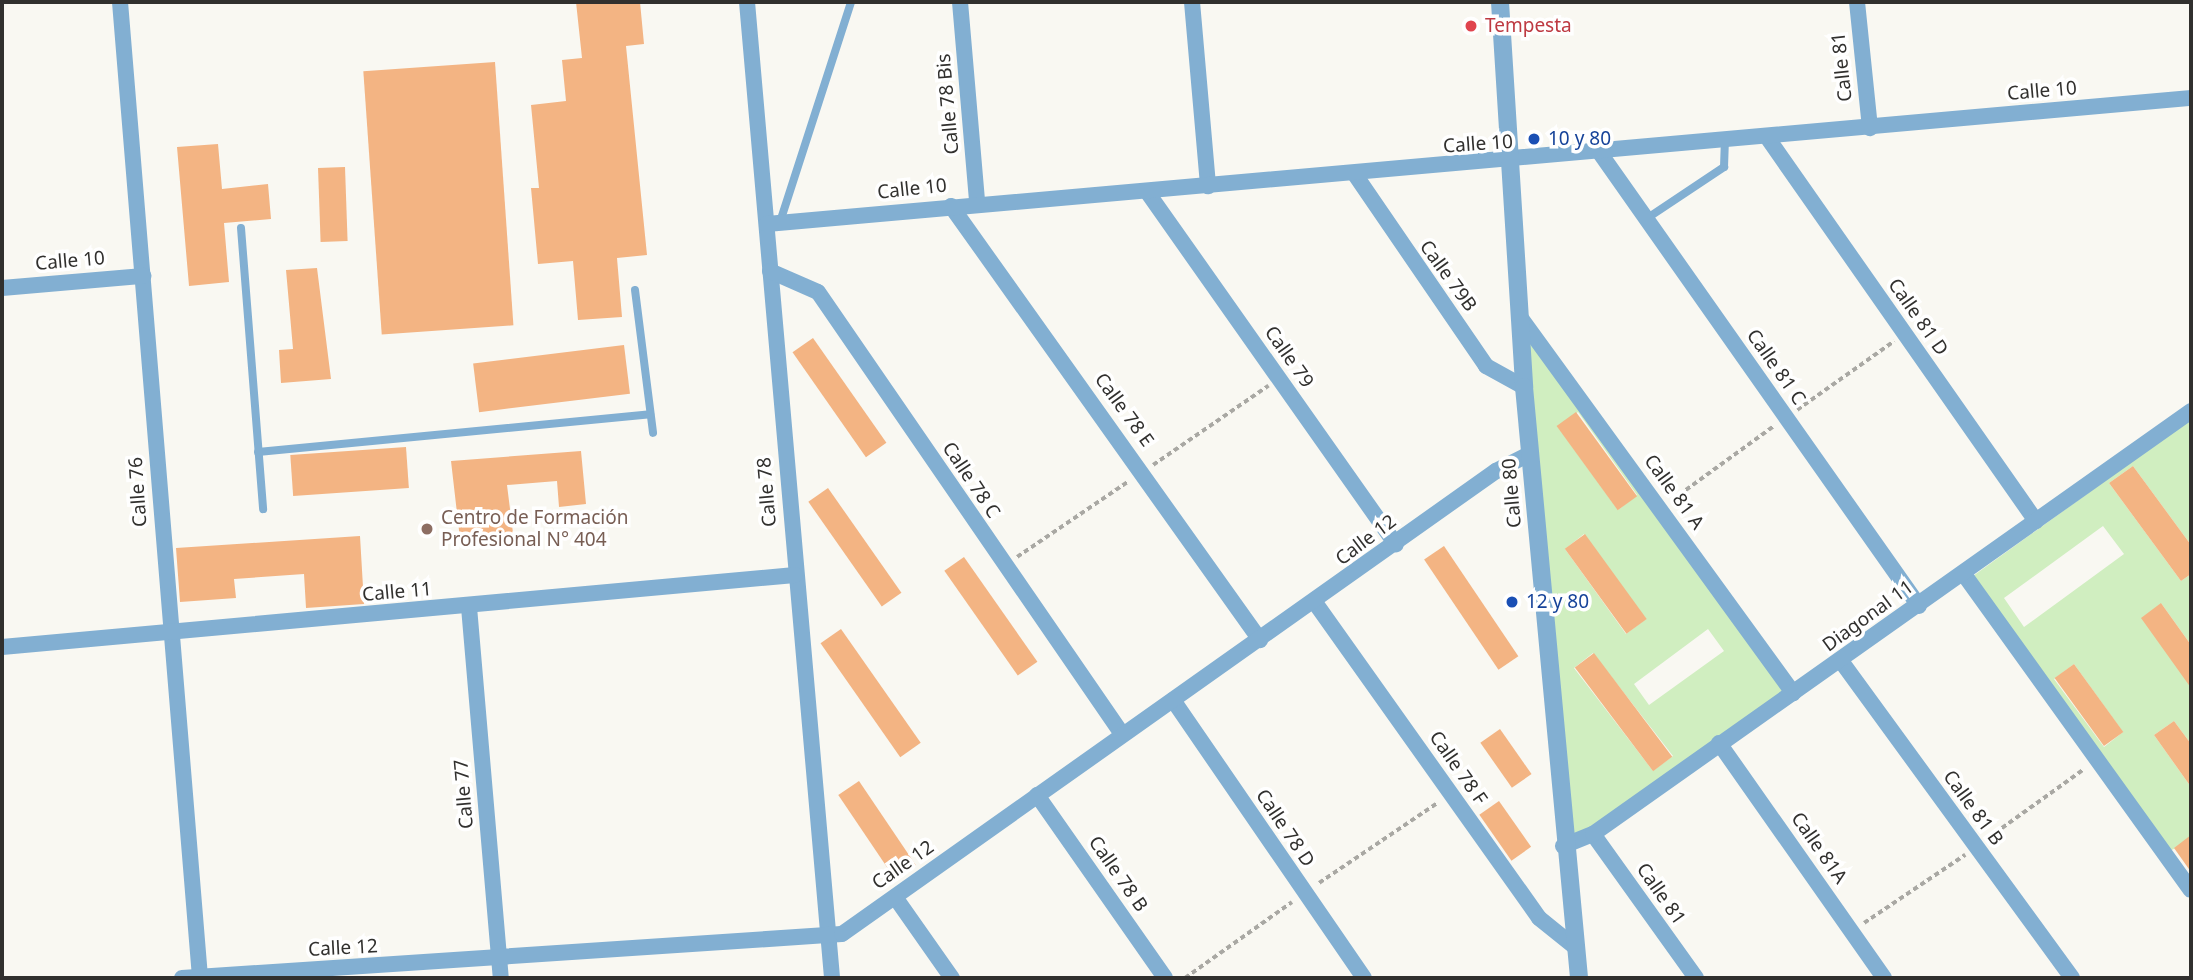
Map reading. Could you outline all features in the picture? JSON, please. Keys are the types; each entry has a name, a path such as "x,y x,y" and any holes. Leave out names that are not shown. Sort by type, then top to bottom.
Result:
{"street":[{"name":"Calle 76","path":"120,2 200,977"},
{"name":"Calle 78","path":"747,2 773,225 770,271 832,978"},
{"name":"Calle 78 Bis","path":"960,2 977,202"},
{"path":"1192,2 1208,186"},
{"name":"Calle 80","path":"1500,2 1514,162 1524,387 1563,846 1579,978"},
{"name":"Calle 81","path":"1857,2 1870,128"},
{"name":"Calle 10","path":"773,225 977,202 1148,193 1354,173 1514,162 2191,98"},
{"name":"Calle 81 D","path":"1767,137 2036,521"},
{"name":"Calle 81 C","path":"1600,153 1919,606"},
{"name":"Calle 79B","path":"1354,173 1486,366 1524,387"},
{"name":"Calle 79","path":"1148,193 1396,544"},
{"name":"Calle 78 E","path":"951,206 1260,640"},
{"name":"Calle 78 C","path":"770,271 818,292 1122,734"},
{"name":"Calle 10","path":"2,288 143,275"},
{"name":"Calle 81 A","path":"1520,317 1793,693"},
{"name":"Diagonal 11","path":"1563,846 1593,834 1719,743 1919,606 2191,411"},
{"name":"Calle 12","path":"182,978 500,961 829,936 895,897 1122,734 1316,604 1396,544 1530,454"},
{"path":"1963,573 2191,890"},
{"name":"Calle 11","path":"2,647 469,607 795,575"},
{"name":"Calle 78 F","path":"1316,604 1539,918 1575,947"},
{"name":"Calle 77","path":"469,607 501,978"},
{"name":"Calle 81 B","path":"1841,661 2072,978"},
{"name":"Calle 78 D","path":"1173,700 1364,978"},
{"name":"Calle 81A","path":"1719,743 1884,978"},
{"name":"Calle 78 B","path":"1037,795 1166,978"},
{"name":"Calle 81","path":"1593,834 1696,978"},
{"path":"895,897 952,978"}],"lane":[{"path":"773,225 851,2"},
{"path":"1646,219 1724,167 1725,141"},
{"path":"241,228 263,509"},
{"path":"635,290 653,433"},
{"path":"258,452 650,414"}],"green space":[{"path":"1520,317 1793,693 1563,846","holes":["1578,412 1637,495 1618,510 1558,427","1584,534 1646,619 1626,634 1565,549","1708,629 1724,651 1649,705 1634,684","1593,653 1673,756 1653,771 1574,668"]},
{"path":"2191,419 2191,545 2133,466 2109,483 2181,581 2191,574 2191,645 2161,603 2191,686 2191,744 2174,721 2154,735 2191,787 2191,839 2170,851 1973,576","holes":["2103,526 2124,554 2024,627 2004,598","2074,664 2123,732 2104,747 2054,679"]}],"building":[{"path":"576,2 640,2 644,44 626,46 647,255 617,258 622,317 578,320 573,261 538,264 531,188 539,188 531,105 566,101 562,60 582,58"},
{"path":"495,62 513,325 382,335 363,71"},
{"path":"218,144 222,189 268,184 271,219 224,223 229,282 189,286 177,147"},
{"path":"345,167 348,241 321,242 318,168"},
{"path":"317,268 331,379 281,383 279,350 293,349 286,270"},
{"path":"813,338 886,443 866,457 793,352"},
{"path":"624,345 630,394 479,412 473,364"},
{"path":"1576,412 1637,496 1618,510 1557,426"},
{"path":"406,447 409,488 293,496 290,455"},
{"path":"581,451 586,504 559,507 557,481 507,485 513,533 460,539 451,461"},
{"path":"2133,466 2191,545 2191,574 2181,581 2109,483"},
{"path":"828,488 901,593 882,607 808,502"},
{"path":"1585,534 1647,619 1626,634 1565,549"},
{"path":"360,536 364,604 306,608 304,574 234,579 236,598 180,602 176,548"},
{"path":"1444,546 1518,656 1498,670 1424,559"},
{"path":"964,557 1037,662 1018,676 944,571"},
{"path":"2161,603 2191,645 2191,688 2141,618"},
{"path":"841,629 921,743 900,757 821,643"},
{"path":"1594,653 1672,757 1653,771 1575,667"},
{"path":"2074,664 2123,732 2104,746 2055,678"},
{"path":"2174,721 2191,744 2191,787 2154,735"},
{"path":"1500,729 1532,774 1512,788 1480,743"},
{"path":"859,781 916,866 895,880 838,795"},
{"path":"1499,801 1531,847 1511,861 1479,815"},
{"path":"2191,835 2191,872 2174,848"}],"place":[{"name":"Tempesta","path":"1471,26"},
{"name":"10 y 80","path":"1534,139"},
{"name":"Centro de Formación Profesional N° 404","path":"427,529"},
{"name":"12 y 80","path":"1512,602"}]}
